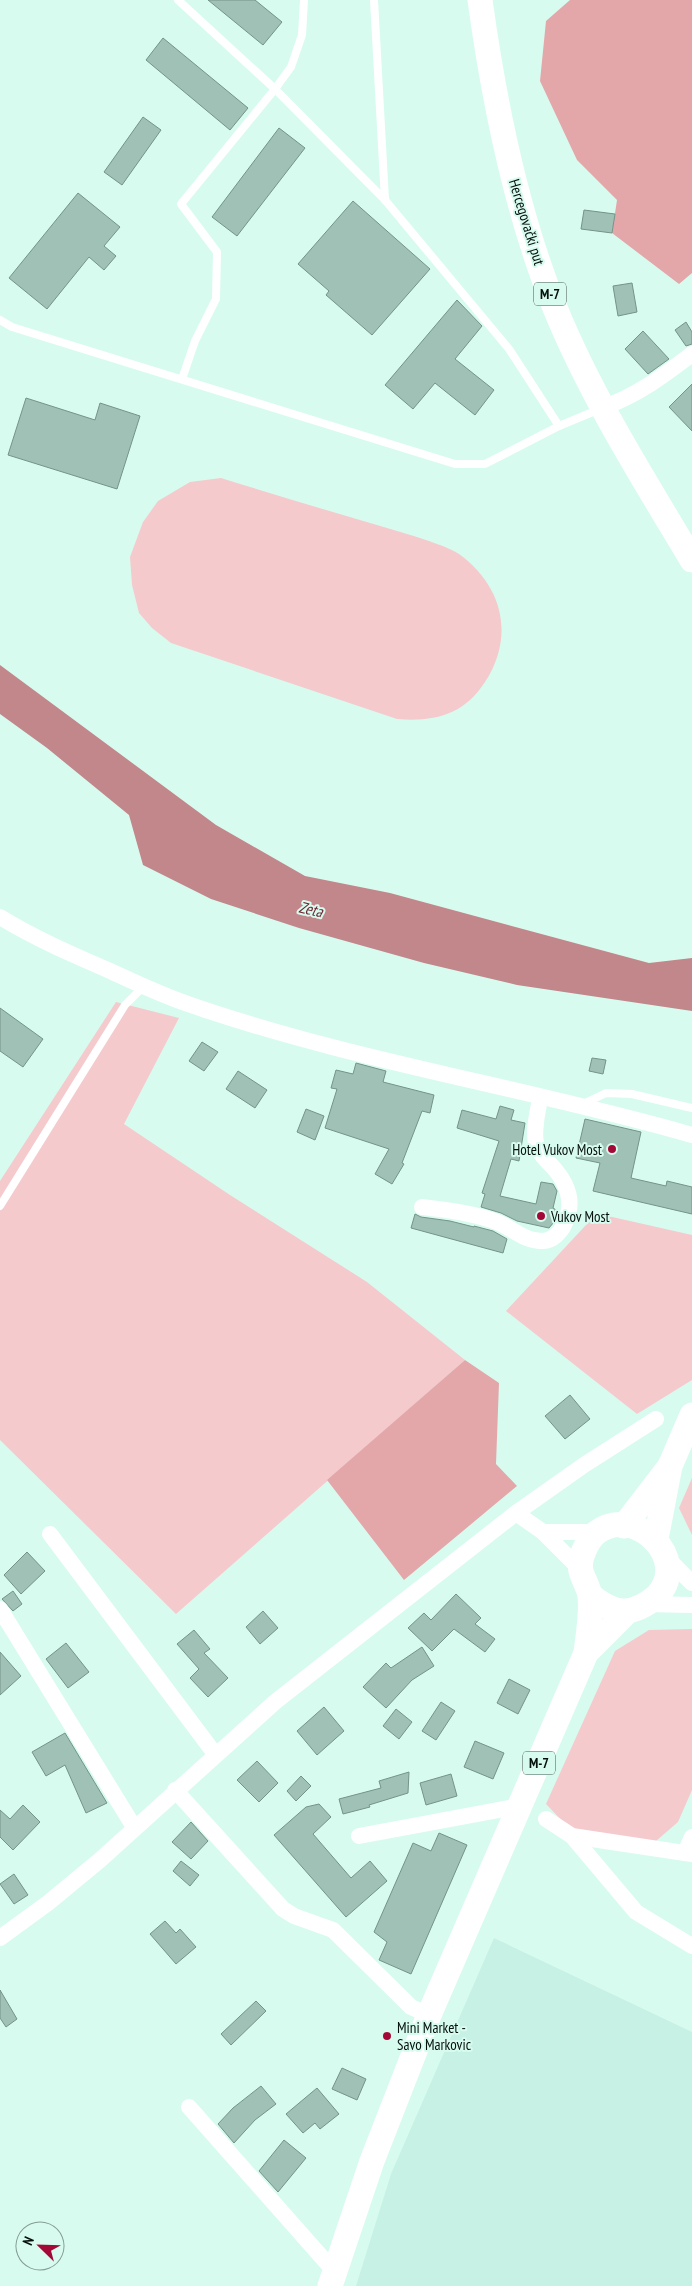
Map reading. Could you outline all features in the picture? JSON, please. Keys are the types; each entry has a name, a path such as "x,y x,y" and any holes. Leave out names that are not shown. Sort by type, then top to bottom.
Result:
{"main road":[{"name":"Hercegovački put","path":"480,0 503,132 538,259 565,331 628,453 692,560"},
{"name":"M-7","path":"624,1526 670,1466 692,1415"},
{"name":"M-7","path":"586,1653 637,1608 660,1592 668,1580 662,1549 670,1466"},
{"path":"580,1568 582,1557 591,1539 597,1532 612,1526 639,1528 662,1549"},
{"name":"M-7","path":"332,2279 386,2124 429,2015 586,1653 590,1595 580,1568"},
{"path":"590,1595 601,1604 613,1610 637,1608"}],"street":[{"path":"604,408 625,400 692,354"},
{"path":"0,916 31,936 187,1004 327,1047 540,1098 581,1105 692,1135"},
{"path":"422,1207 457,1211 498,1222 522,1237 541,1241 552,1239 560,1232 568,1218 570,1201 568,1190 561,1176 541,1154 536,1144 536,1119 540,1098"},
{"path":"0,1938 70,1885 275,1702 516,1513 584,1465 656,1419"},
{"path":"516,1513 543,1532 580,1568"},
{"path":"543,1532 597,1532"},
{"path":"50,1534 215,1754"},
{"path":"662,1549 692,1583"},
{"path":"637,1608 692,1605"},
{"path":"0,1609 134,1827"},
{"path":"175,1790 283,1909 294,1916 333,1930 411,2008 429,2015"},
{"path":"359,1836 520,1806"},
{"path":"546,1819 572,1836 636,1912 692,1946"},
{"path":"572,1836 689,1853 692,1837"},
{"path":"189,2107 332,2279"}],"lane":[{"path":"178,0 275,89 385,200 509,349 559,426"},
{"path":"182,379 195,341 216,299 217,252 182,204 275,89 291,66 302,35 304,0"},
{"path":"374,0 385,200"},
{"path":"0,320 12,327 455,464 485,464 559,426 604,408"},
{"path":"0,1206 125,1005 144,986"},
{"path":"581,1105 606,1093 632,1094 692,1108"}],"shaded area":[{"path":"570,0 692,0 692,273 679,284 612,233 617,200 577,160 540,81 546,21"},
{"path":"221,478 414,536 459,554 486,581 500,613 502,630 500,647 494,665 477,693 458,709 447,714 423,719 397,719 171,643 152,628 139,613 132,585 130,557 143,522 158,501 190,482"},
{"path":"116,1002 179,1018 124,1124 230,1195 367,1282 465,1360 176,1614 0,1440 0,1181"},
{"path":"599,1214 692,1235 692,1380 637,1414 506,1311 585,1226"},
{"path":"465,1360 499,1383 496,1464 517,1486 404,1580 327,1480"},
{"path":"692,1478 692,1535 679,1508"},
{"path":"692,1629 692,1790 678,1822 656,1841 571,1830 546,1804 615,1651 649,1630"},
{"path":"494,1938 692,2032 692,2286 356,2286 391,2174"}],"water":[{"name":"Zeta","path":"0,665 216,825 305,876 390,893 649,963 692,958 692,1011 517,985 424,963 299,928 211,899 143,865 129,815 47,748 0,714"}],"building":[{"path":"208,0 255,0 282,22 263,45"},
{"path":"163,38 248,108 230,130 146,60"},
{"path":"143,117 161,130 122,185 104,172"},
{"path":"279,128 305,148 237,236 212,217"},
{"path":"78,193 120,227 104,246 116,256 104,270 89,257 47,309 9,278"},
{"path":"353,201 430,269 372,335 326,295 329,291 298,264"},
{"path":"584,210 615,214 612,233 581,229"},
{"path":"632,283 637,312 618,316 613,286"},
{"path":"457,300 482,326 455,359 494,390 475,415 435,383 413,409 385,385"},
{"path":"686,322 692,332 692,344 686,346 675,330"},
{"path":"643,331 669,359 648,374 625,349"},
{"path":"692,384 692,431 669,407"},
{"path":"26,398 95,420 100,403 140,416 117,489 8,455"},
{"path":"0,1008 43,1039 23,1067 0,1051"},
{"path":"202,1042 218,1052 204,1071 189,1061"},
{"path":"592,1058 606,1060 603,1074 589,1071"},
{"path":"356,1063 386,1071 383,1082 434,1095 430,1113 422,1111 402,1163 404,1164 392,1184 375,1174 389,1149 325,1128 337,1089 331,1088 336,1070 353,1074"},
{"path":"238,1071 267,1090 255,1108 226,1089"},
{"path":"500,1106 514,1110 511,1120 525,1123 519,1161 511,1159 500,1196 536,1204 541,1182 553,1184 557,1191 553,1208 558,1211 554,1222 549,1228 517,1221 501,1213 481,1207 485,1194 482,1193 499,1141 457,1128 462,1110 496,1119"},
{"path":"306,1109 324,1116 315,1140 297,1132"},
{"path":"585,1119 641,1132 631,1178 666,1186 667,1181 692,1187 692,1214 593,1191 600,1163 576,1158"},
{"path":"415,1214 421,1217 450,1221 493,1231 507,1239 503,1253 411,1228"},
{"path":"570,1395 590,1419 565,1439 545,1416"},
{"path":"27,1552 45,1571 21,1594 4,1575"},
{"path":"13,1591 22,1604 13,1611 2,1599"},
{"path":"456,1594 481,1618 475,1624 495,1639 485,1652 454,1629 432,1651 408,1628 424,1613 431,1620"},
{"path":"263,1611 278,1628 260,1644 246,1627"},
{"path":"194,1630 210,1649 204,1653 228,1678 208,1697 190,1678 199,1669 177,1644"},
{"path":"66,1643 89,1672 68,1688 46,1659"},
{"path":"422,1647 434,1666 412,1680 386,1708 363,1687 386,1663 391,1668"},
{"path":"0,1652 21,1676 0,1695"},
{"path":"509,1679 530,1690 518,1714 497,1703"},
{"path":"441,1702 455,1711 436,1740 422,1731"},
{"path":"324,1707 344,1731 317,1755 297,1731"},
{"path":"396,1709 412,1722 399,1739 383,1726"},
{"path":"65,1733 107,1803 86,1813 65,1765 46,1776 32,1752"},
{"path":"475,1741 504,1753 493,1779 464,1767"},
{"path":"257,1761 278,1783 259,1802 237,1780"},
{"path":"409,1772 408,1793 369,1805 370,1807 343,1814 339,1799 381,1788 379,1781"},
{"path":"451,1774 457,1796 426,1805 420,1783"},
{"path":"301,1776 311,1786 296,1801 287,1791"},
{"path":"319,1804 331,1817 313,1834 351,1878 370,1861 387,1881 346,1917 274,1835 306,1807"},
{"path":"23,1805 40,1822 13,1850 0,1837 0,1810 10,1819"},
{"path":"191,1822 208,1841 191,1859 172,1842"},
{"path":"439,1833 467,1845 411,1974 379,1960 387,1942 374,1932 413,1843 431,1851"},
{"path":"181,1861 199,1875 190,1886 173,1871"},
{"path":"14,1874 28,1895 14,1904 0,1884"},
{"path":"165,1921 176,1933 180,1929 196,1947 176,1964 150,1934"},
{"path":"0,1990 17,2019 6,2027 0,2018"},
{"path":"256,2001 266,2011 231,2045 221,2034"},
{"path":"342,2068 366,2079 357,2100 332,2089"},
{"path":"261,2086 276,2104 255,2120 234,2143 218,2124 233,2108"},
{"path":"317,2088 339,2114 320,2129 315,2123 303,2133 286,2114"},
{"path":"284,2140 306,2158 278,2192 259,2171"}],"place":[{"name":"Hotel Vukov Most","path":"612,1149"},
{"name":"Vukov Most","path":"541,1216"},
{"name":"Mini Market - Savo Markovic","path":"387,2036"}]}
